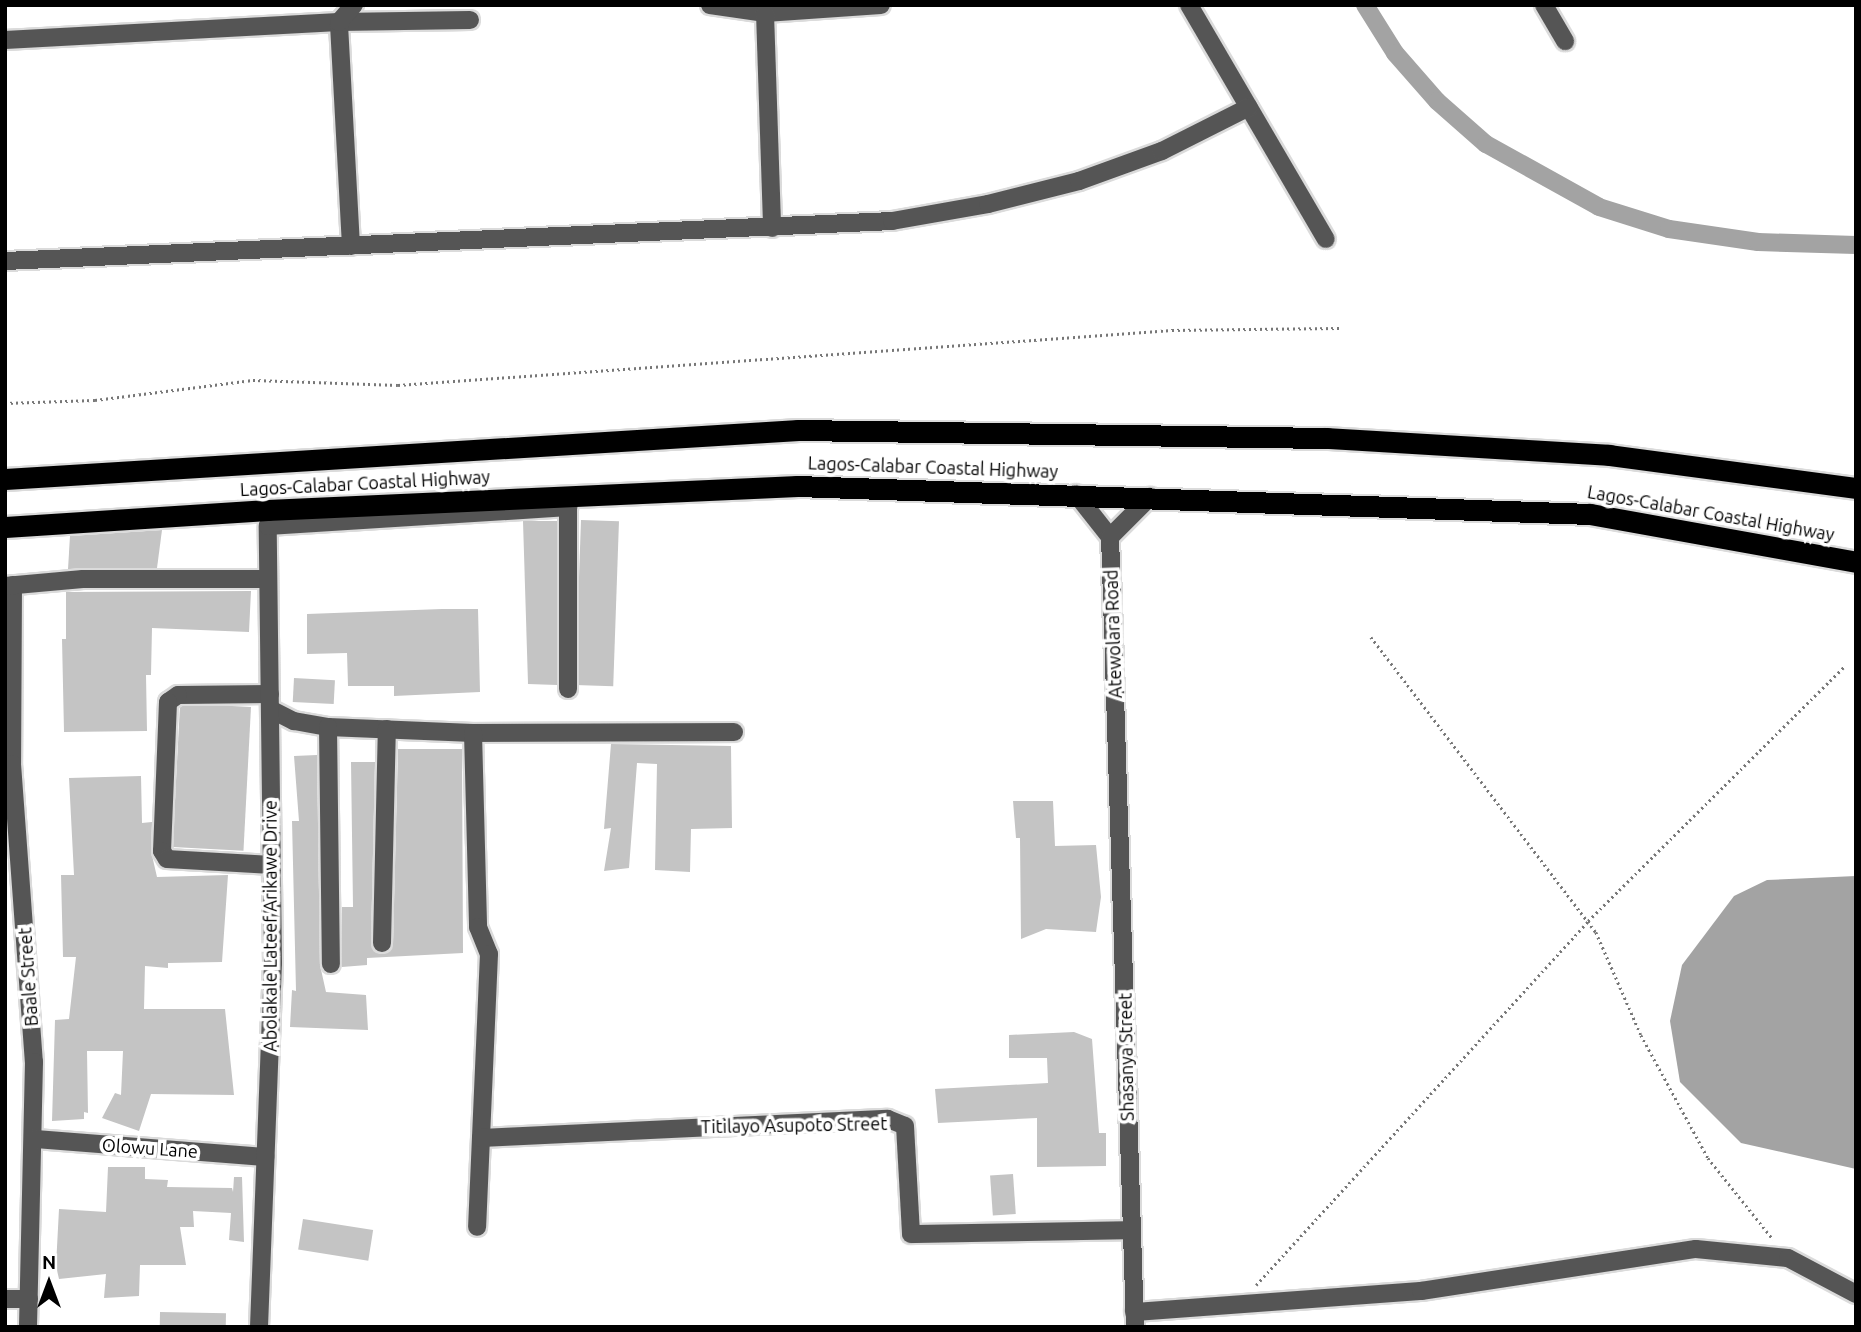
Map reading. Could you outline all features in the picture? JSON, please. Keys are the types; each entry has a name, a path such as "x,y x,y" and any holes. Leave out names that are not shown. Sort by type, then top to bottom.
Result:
{"highway":[{"name":"Lagos-Calabar Coastal Highway","path":"5,480 798,430 1327,438 1609,455 1856,488"},
{"name":"Lagos-Calabar Coastal Highway","path":"5,527 267,510 797,486 1150,496 1590,514 1856,562"}],"street":[{"path":"351,246 339,22 354,5"},
{"path":"710,5 765,13 881,5"},
{"path":"1189,5 1326,239"},
{"path":"1544,5 1565,41"},
{"path":"765,13 772,228"},
{"path":"5,40 322,26 339,22 470,20"},
{"path":"5,261 892,221 988,204 1079,181 1162,151 1249,107"},
{"path":"1076,494 1110,537 1150,496"},
{"name":"Abolakale Lateef Arikawe Drive","path":"259,1327 272,865 268,526 568,507 568,689"},
{"name":"Atewolara Road","path":"1110,537 1120,786"},
{"path":"9,585 83,579 268,579"},
{"name":"Baale Street","path":"9,585 12,764 34,1062 28,1327"},
{"path":"272,865 167,859 162,851 164,713 168,702 178,695 270,701 294,721 328,727 473,733 734,732"},
{"path":"328,727 331,964"},
{"path":"382,943 387,729"},
{"path":"473,733 478,927 489,954 477,1227"},
{"name":"Shasanya Street","path":"1120,786 1134,1319"},
{"name":"Titilayo Asupoto Street","path":"481,1138 888,1119 905,1126 911,1234 1130,1230"},
{"name":"Olowu Lane","path":"34,1139 265,1157"},
{"path":"1134,1319 1239,1304 1421,1291 1696,1249 1788,1258 1856,1294"},
{"path":"5,1299 29,1299"}],"path":[{"path":"5,403 95,400 253,380 398,384 1172,330 1340,328"},
{"path":"1371,637 1587,921 1641,1035 1708,1158 1788,1258"},
{"path":"1239,1304 1587,921 1845,666"}],"shaded area":[{"path":"1856,876 1856,1169 1741,1143 1680,1082 1670,1021 1682,965 1734,896 1767,880"}],"building":[{"path":"581,520 619,521 613,686 575,685"},
{"path":"523,521 557,521 557,685 528,684"},
{"path":"162,530 157,568 68,569 70,536"},
{"path":"251,591 249,632 152,628 151,675 146,675 147,731 64,732 62,639 66,639 66,592"},
{"path":"478,609 480,692 394,696 394,686 348,686 347,653 307,654 307,614"},
{"path":"294,678 335,680 334,704 293,702"},
{"path":"180,703 251,707 243,851 173,847"},
{"path":"611,744 731,746 732,828 691,829 690,872 655,870 657,764 637,763 629,868 604,871 611,828 604,829"},
{"path":"398,749 462,749 463,953 367,958 367,965 342,967 342,907 353,907 351,762 375,762 371,943 381,954 393,944"},
{"path":"317,755 320,965 326,992 366,995 368,1030 290,1027 292,990 296,991 292,821 299,821 294,756"},
{"path":"141,776 142,823 152,822 151,851 157,877 228,875 222,962 168,963 168,968 145,966 144,1009 225,1009 234,1095 151,1094 139,1131 102,1118 115,1093 121,1095 123,1051 87,1051 88,1113 84,1112 84,1119 52,1121 55,1020 69,1019 76,957 63,957 61,875 74,875 69,778"},
{"path":"1013,801 1053,801 1055,846 1096,845 1101,897 1096,932 1046,929 1021,939 1020,838 1016,838"},
{"path":"1074,1032 1092,1039 1099,1133 1106,1133 1106,1166 1037,1167 1037,1118 938,1123 935,1089 1048,1083 1047,1058 1009,1058 1009,1035"},
{"path":"108,1167 145,1167 145,1179 168,1180 167,1187 232,1188 233,1192 234,1177 242,1177 244,1242 229,1240 231,1213 193,1211 194,1227 180,1227 186,1265 140,1265 139,1296 104,1298 106,1274 59,1279 56,1266 59,1209 106,1212"},
{"path":"1013,1174 1016,1214 993,1216 990,1176"},
{"path":"303,1219 373,1230 368,1261 298,1250"},
{"path":"160,1312 226,1313 226,1327 160,1327"}],"waterway":[{"path":"1365,5 1395,53 1437,101 1486,144 1599,207 1669,229 1758,242 1856,245"}]}
